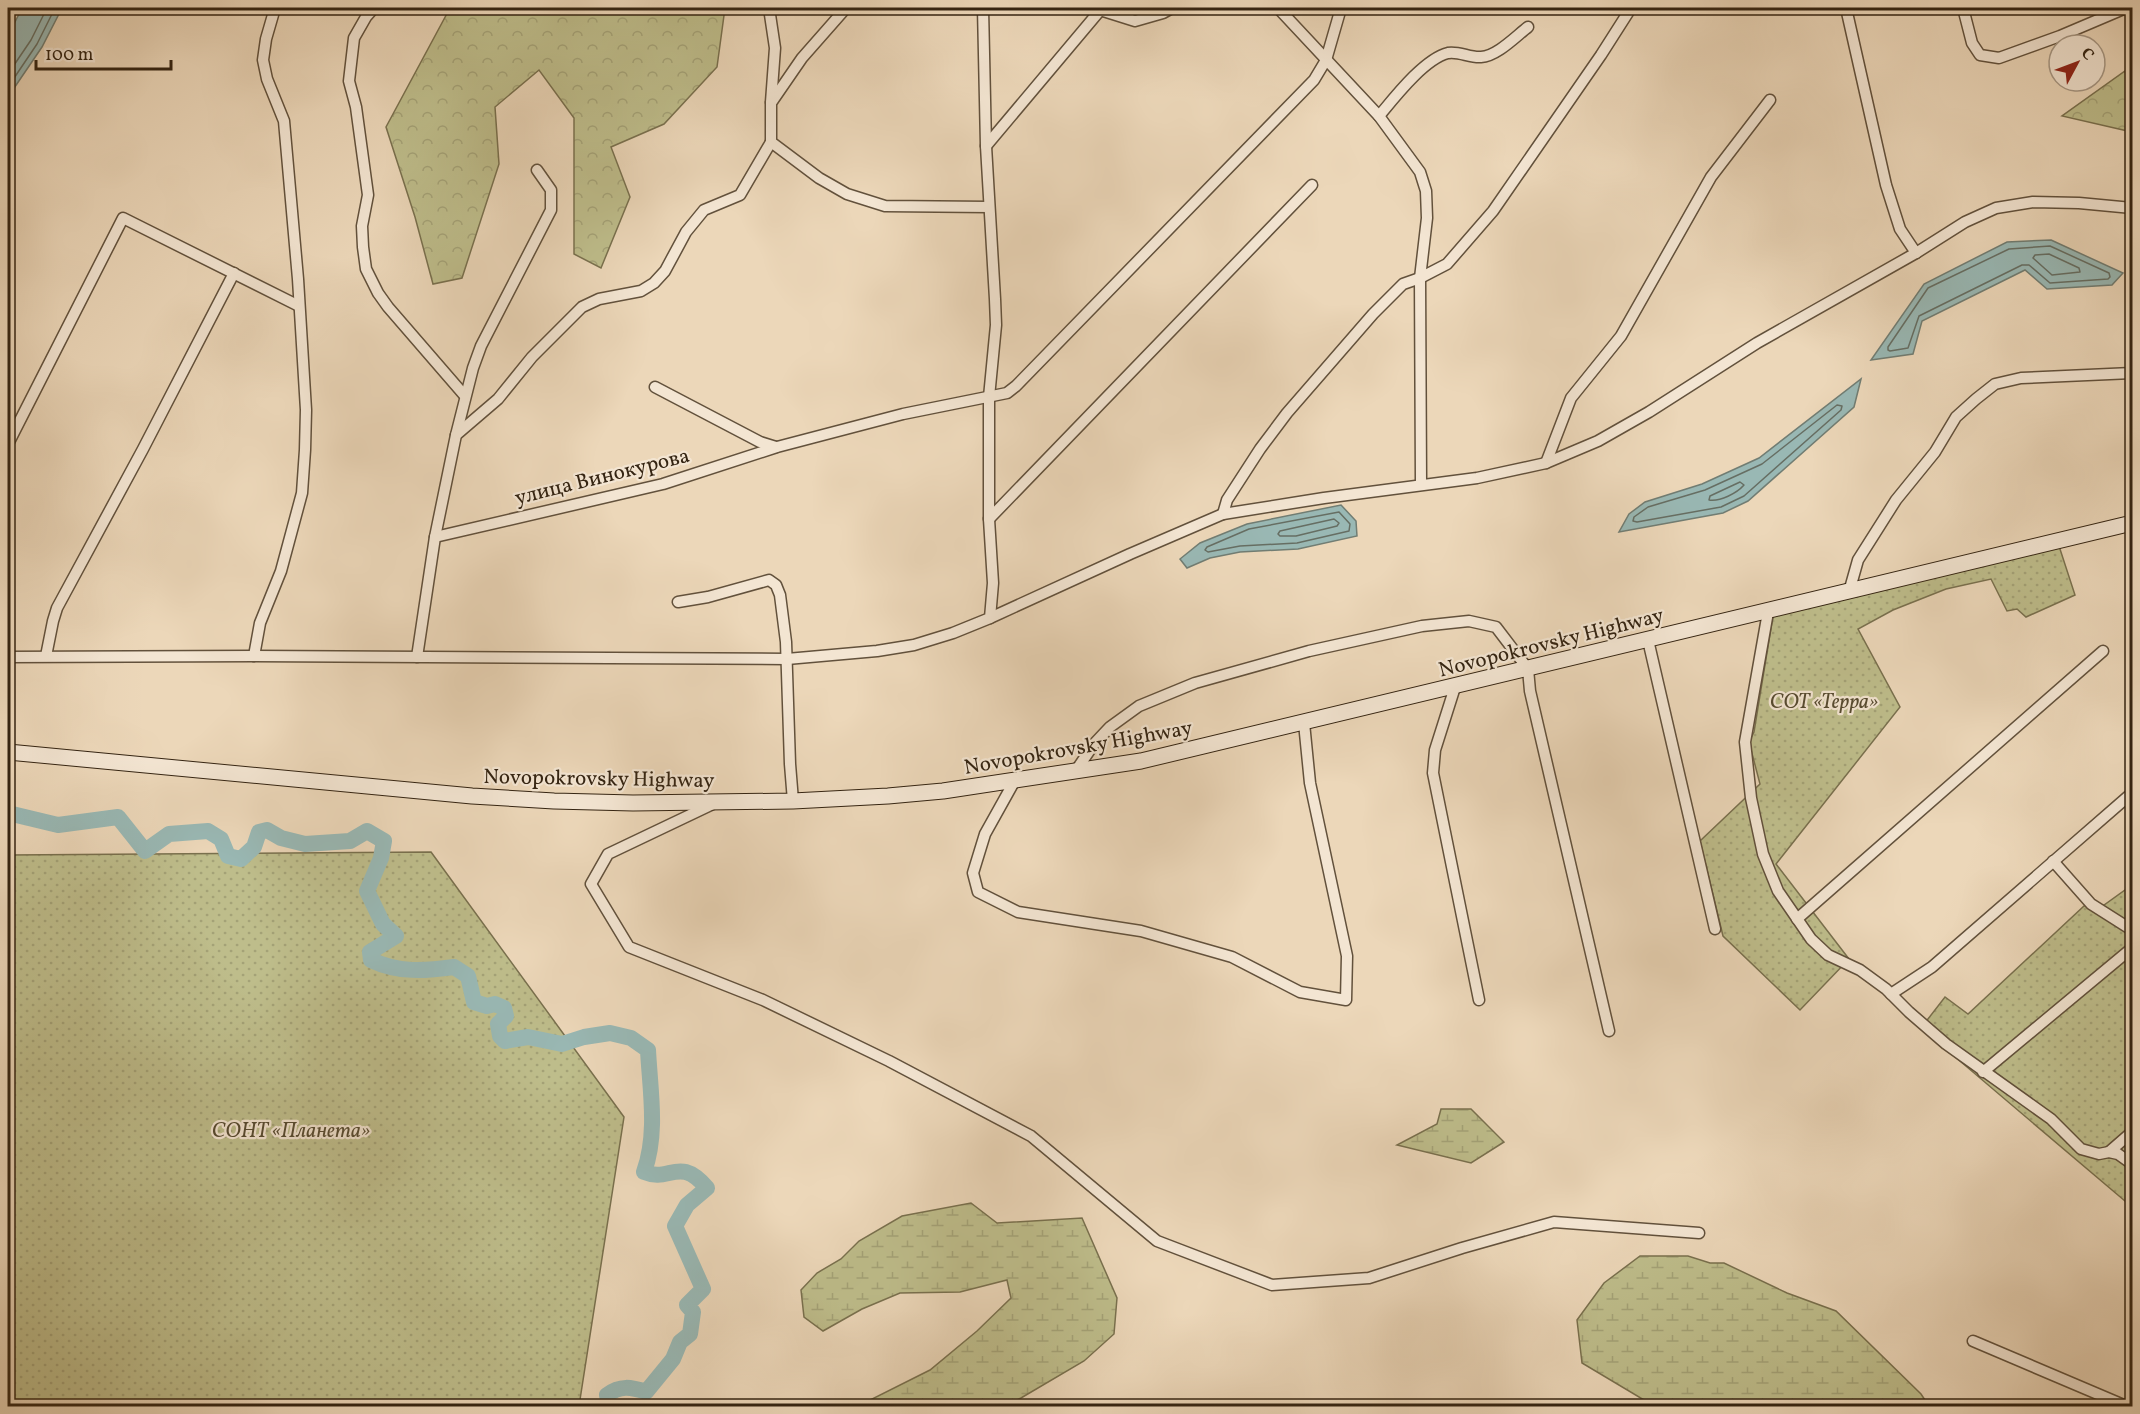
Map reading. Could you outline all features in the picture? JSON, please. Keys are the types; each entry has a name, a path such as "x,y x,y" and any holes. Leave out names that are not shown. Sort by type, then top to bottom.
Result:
{"main road":[{"name":"Novopokrovsky Highway","path":"8,752 504,798 633,803 793,801 888,796 1014,782 1141,761 2133,524"}],"street":[{"path":"254,656 260,623 281,571 302,493 306,410 284,121 267,79 263,60 275,8"},
{"path":"374,8 366,17 354,39 349,81 356,107 368,195 362,226 366,269 388,307 465,396"},
{"path":"456,435 498,399 532,357 582,307 599,299 641,291 654,283 665,271 687,232 704,210 740,195 771,142 775,48 769,8"},
{"path":"771,102 802,58 846,8"},
{"path":"983,8 986,146 996,325 989,397 989,519 993,583 990,618"},
{"path":"986,146 1101,9 1135,21 1172,8"},
{"path":"1278,8 1379,116 1420,172 1426,191 1427,218 1420,279 1421,484"},
{"name":"улица Винокурова","path":"435,537 663,484 777,447 903,414 1007,393 1017,386 1314,80 1326,60 1341,8"},
{"path":"1223,514 1227,500 1239,480 1287,413 1373,314 1403,285 1420,279 1447,264 1493,211 1631,8"},
{"path":"1846,8 1886,185 1900,229 1916,252"},
{"path":"1963,8 1972,43 1980,55 1999,58 2122,9"},
{"path":"1379,116 1402,89 1430,63 1448,53 1479,58 1490,55 1528,27"},
{"path":"1546,463 1571,398 1621,336 1711,177 1770,100"},
{"path":"771,142 819,178 847,194 885,206 989,207"},
{"path":"417,657 435,537 472,368 551,210 551,190 537,170"},
{"path":"989,519 1312,185"},
{"path":"8,657 787,659 877,651 914,645 990,618 1223,514 1421,484 1477,478 1546,463 1598,441 1757,342 1965,222 1996,208 2033,202 2133,208"},
{"path":"8,444 123,218 299,306"},
{"path":"46,656 52,621 57,608 234,273"},
{"path":"1849,592 1858,560 1896,500 1935,452 1956,417 1995,384 2021,378 2133,373"},
{"path":"655,387 760,442 777,447"},
{"path":"678,602 708,597 769,580 776,585 780,595 787,659 793,801"},
{"path":"1768,612 1745,742 1751,798 1762,854 1778,891 1811,939 1828,955 1860,970 1892,994 1946,1044 2051,1119 2081,1149 2098,1154 2109,1152 2118,1154 2133,1164"},
{"path":"1075,772 1094,744 1110,727 1139,706 1195,683 1309,651 1422,626 1469,621 1497,627 1528,669 1530,692 1609,1031"},
{"path":"1648,640 1715,929"},
{"path":"1797,919 2103,651"},
{"path":"1455,687 1435,750 1433,773 1479,1000"},
{"path":"1014,782 985,834 974,873 978,892 1018,912 1141,932 1232,957 1300,992 1346,1000 1347,956 1310,783 1304,723"},
{"path":"1892,994 1932,968 2133,793"},
{"path":"716,802 608,854 591,884 629,947 764,1000 889,1061 1031,1136 1157,1242 1272,1285 1369,1278 1554,1222 1699,1233"},
{"path":"2053,861 2091,904 2133,930"},
{"path":"1983,1072 2133,948"},
{"path":"2109,1152 2133,1132"},
{"path":"1973,1341 2110,1403 2126,1407"}],"green space":[{"path":"450,8 725,8 717,67 664,124 611,147 630,197 601,268 574,254 574,118 539,70 495,107 499,164 462,278 433,284 415,217 386,127"},
{"path":"2132,66 2132,132 2062,116 2094,93 2107,93 2107,84"},
{"name":"СОТ «Терра»","path":"2059,546 2075,595 2026,617 2017,609 2007,611 1991,579 1946,589 1893,610 1858,629 1900,707 1776,864 1849,959 1800,1010 1723,936 1700,841 1760,784 1749,742 1754,732 1773,616"},
{"name":"СОНТ «Планета»","path":"431,852 624,1117 579,1406 8,1406 8,855"},
{"path":"2132,885 2132,1207 1921,1028 1945,997 1968,1014 2084,906 2104,905"},
{"path":"1441,1109 1471,1109 1504,1142 1471,1163 1397,1145 1437,1124"},
{"path":"971,1203 997,1223 1082,1218 1117,1298 1114,1334 1084,1361 1003,1406 865,1406 868,1401 930,1370 977,1331 1011,1298 1007,1280 960,1292 900,1293 862,1309 823,1331 804,1317 801,1290 817,1273 841,1259 859,1241 902,1216"},
{"path":"1640,1256 1688,1256 1710,1263 1724,1263 1787,1293 1836,1311 1921,1394 1929,1406 1654,1406 1582,1363 1577,1320 1604,1283"}],"water":[{"path":"22,8 62,8 42,47 8,97 8,36"},
{"path":"2051,240 2123,273 2112,285 2047,289 2025,270 1922,321 1913,354 1871,360 1924,284 2007,242"},
{"path":"1861,379 1854,407 1748,501 1723,513 1619,532 1629,514 1645,502 1702,484 1759,458"},
{"path":"1341,505 1356,521 1357,536 1298,549 1240,552 1210,558 1187,568 1180,559 1200,543 1247,524"}],"waterway":[{"path":"8,813 58,825 118,817 145,851 169,834 208,831 221,839 228,856 241,859 254,847 259,832 267,830 281,838 305,844 350,841 367,831 384,841 381,858 367,891 383,924 396,936 370,952 371,960 391,967 412,970 454,967 468,976 474,1002 487,1006 495,1004 504,1008 506,1016 498,1024 500,1036 505,1041 528,1037 562,1044 584,1037 610,1033 631,1038 648,1050 652,1127 644,1172 661,1174 682,1171 697,1178 707,1188 687,1205 675,1226 703,1289 687,1305 693,1312 690,1334 680,1342 673,1359 646,1392 621,1388 607,1395 609,1406"}]}
